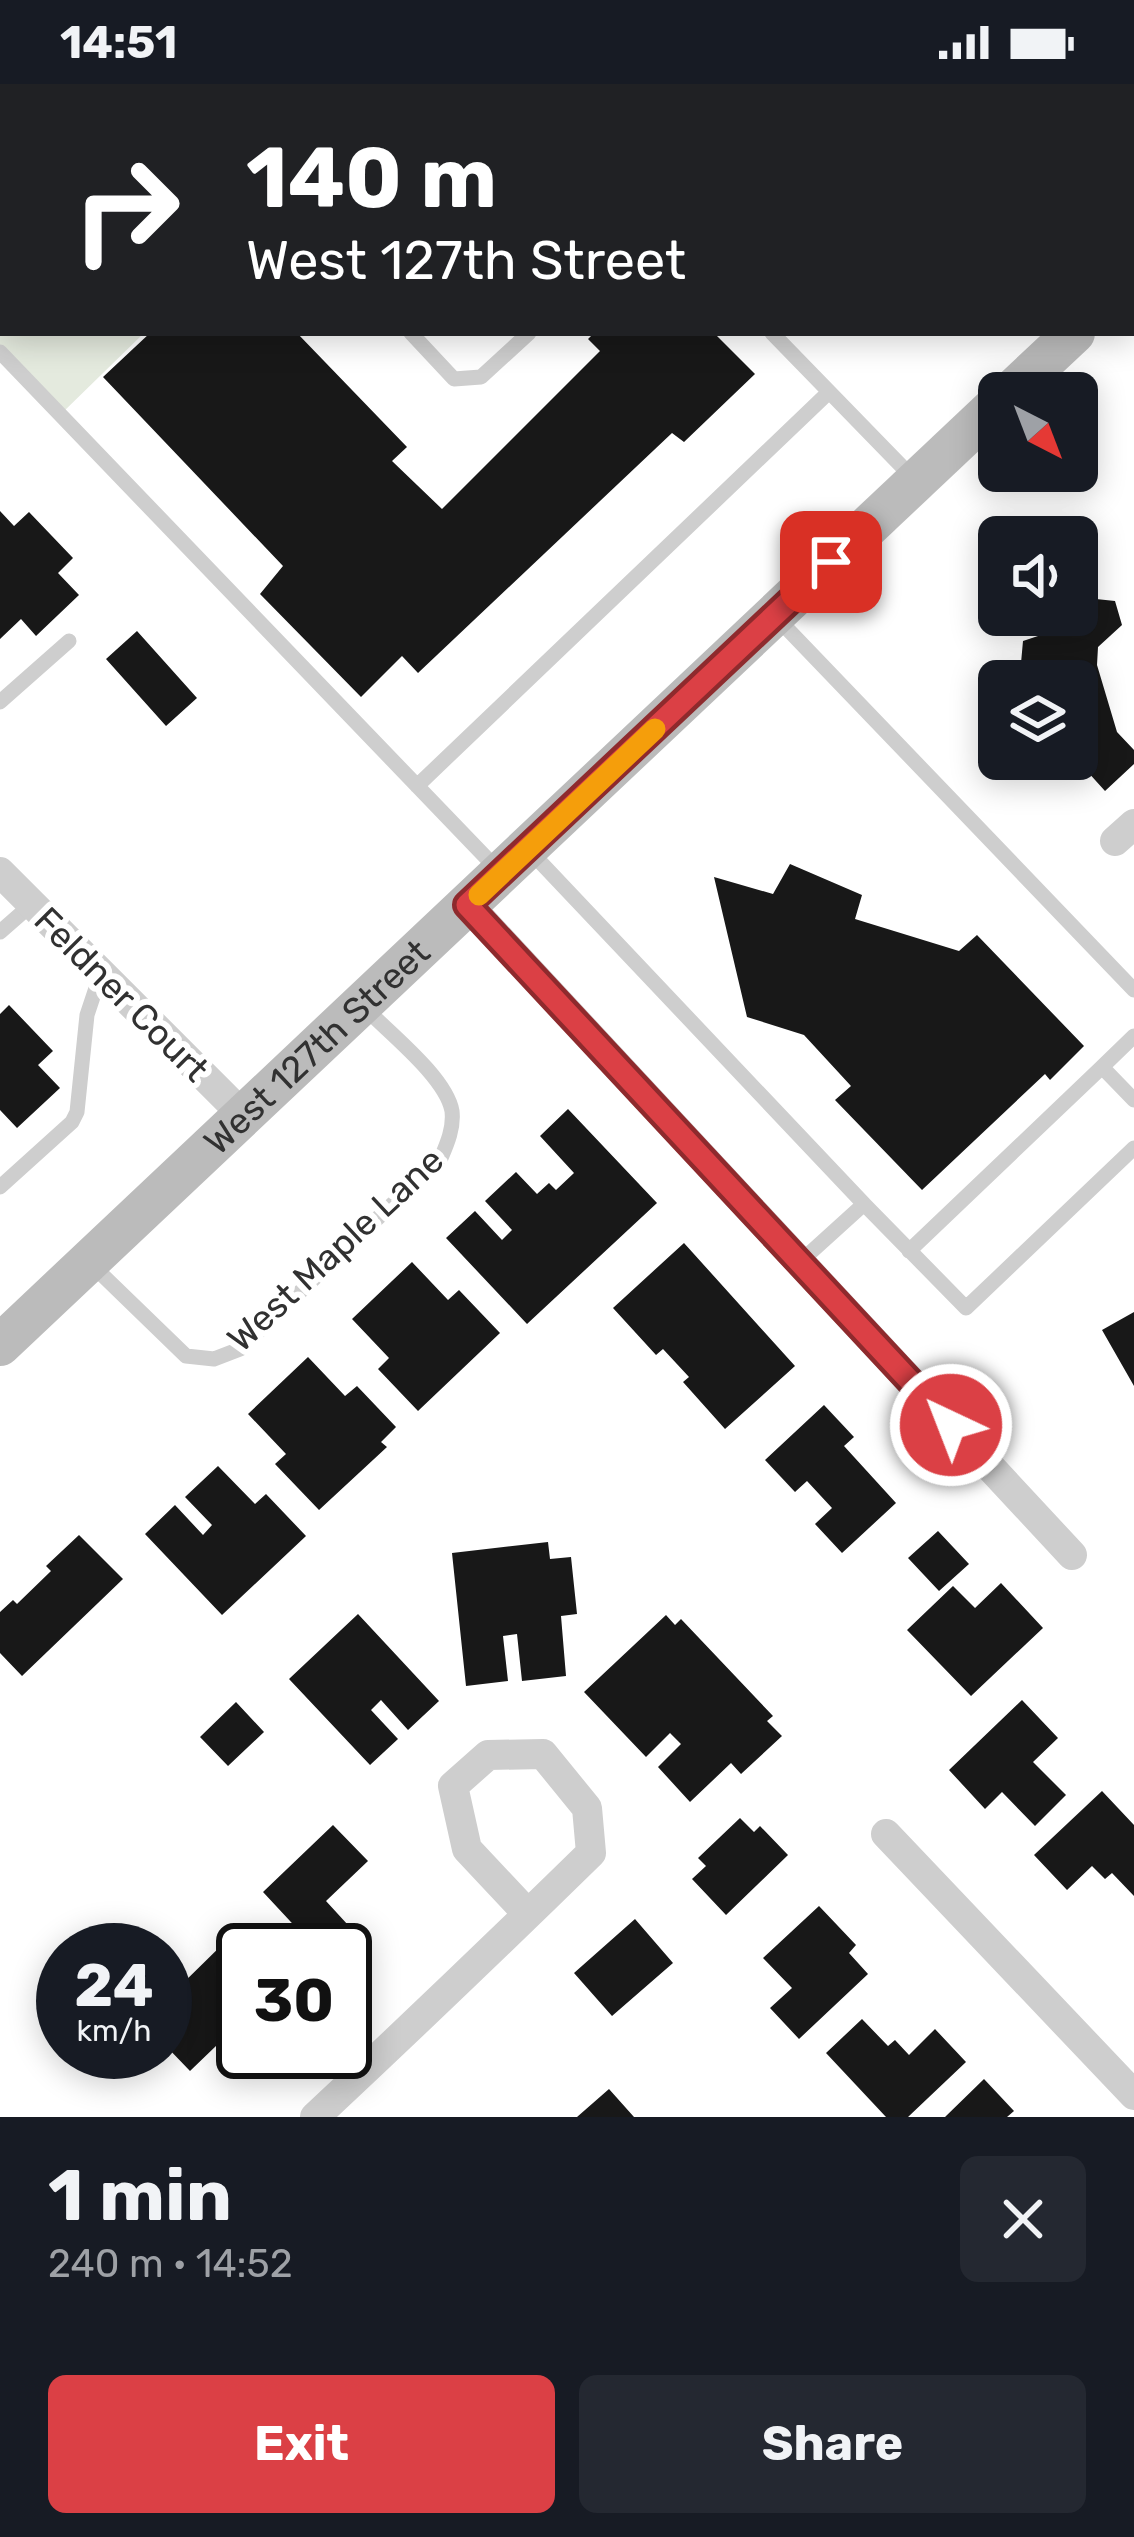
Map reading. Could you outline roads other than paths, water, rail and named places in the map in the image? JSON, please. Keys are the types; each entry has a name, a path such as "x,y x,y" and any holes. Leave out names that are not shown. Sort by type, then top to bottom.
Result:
{"main road":[{"path":"1032,372 1071,336"},
{"name":"West 127th Street","path":"0,1346 978,424"}],"street":[{"name":"Feldner Court","path":"0,872 244,1116"},
{"path":"467,905 1072,1555"},
{"path":"315,2117 528,1914 591,1853 587,1808 543,1754 488,1755 453,1786 467,1849 528,1914"},
{"path":"886,1834 1134,2095"}],"lane":[{"path":"414,336 454,379 481,377 527,336"},
{"path":"775,336 916,482"},
{"path":"0,352 417,786 514,861 966,1308 1134,1148"},
{"path":"417,786 829,392"},
{"path":"774,616 1134,990"},
{"path":"0,702 69,641"},
{"path":"0,932 32,904"},
{"path":"0,1187 72,1122 77,1112 86,1015 101,974"},
{"name":"West Maple Lane","path":"89,1261 186,1356 214,1359 240,1349 441,1159 450,1137 452,1110 438,1082 362,1005"},
{"path":"909,1251 1134,1036"},
{"path":"1102,1067 1134,1100"},
{"path":"800,1262 864,1204"}]}
